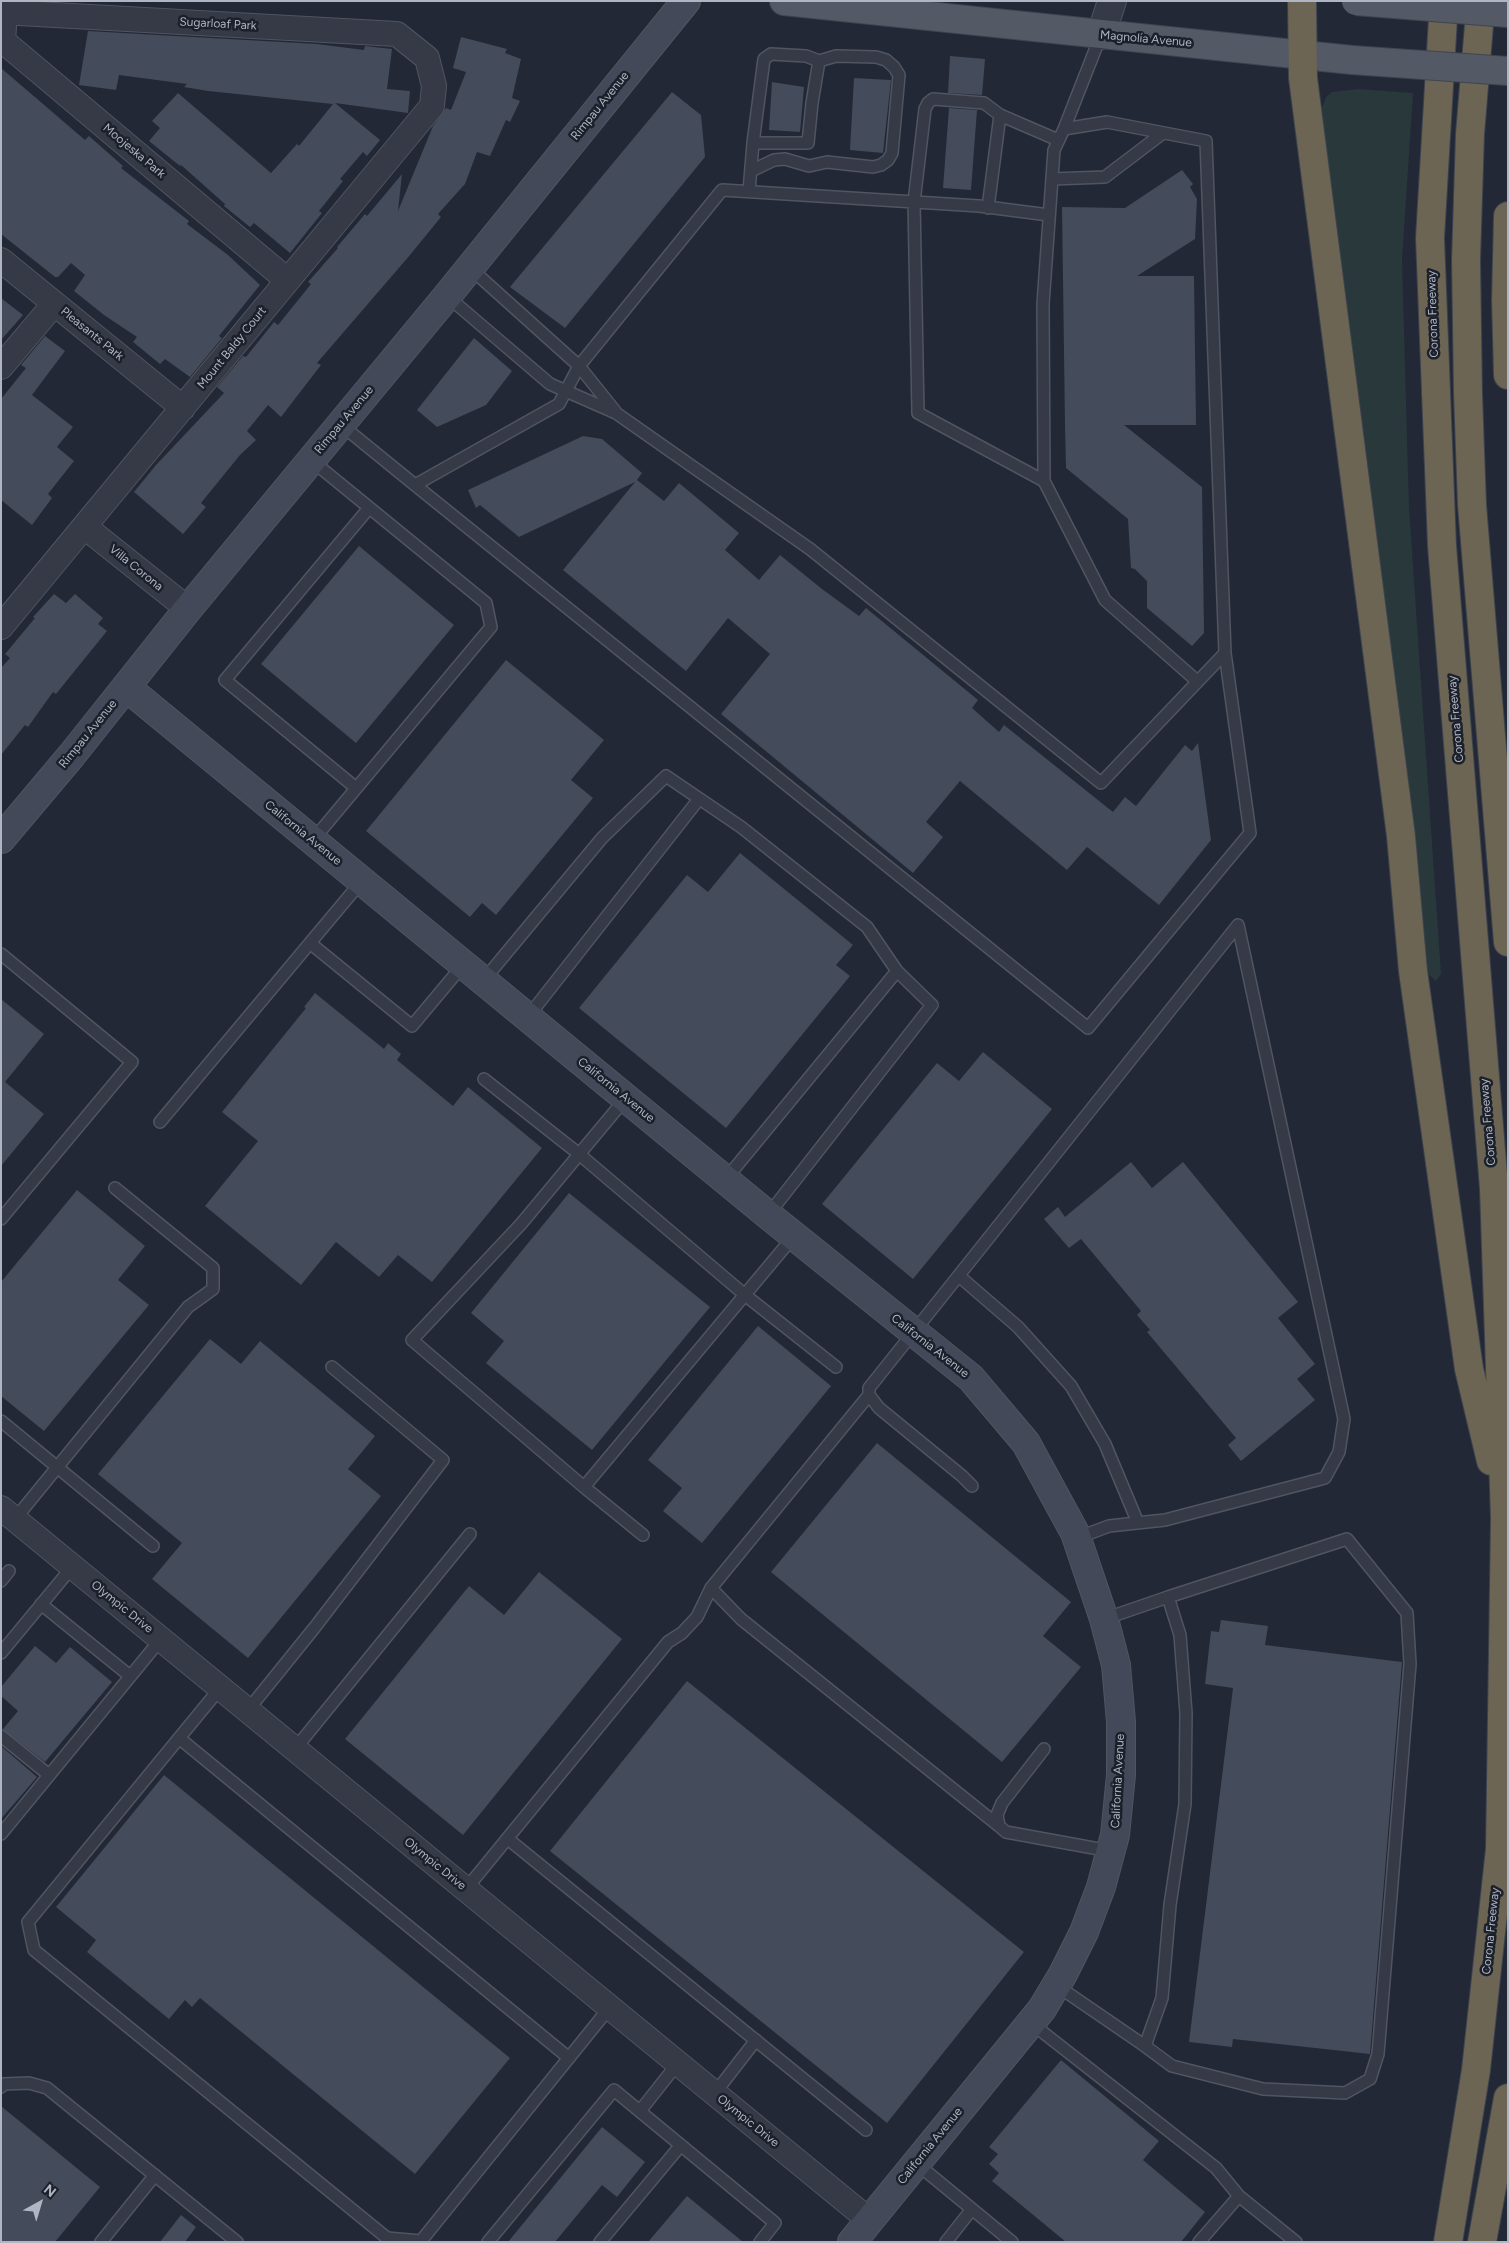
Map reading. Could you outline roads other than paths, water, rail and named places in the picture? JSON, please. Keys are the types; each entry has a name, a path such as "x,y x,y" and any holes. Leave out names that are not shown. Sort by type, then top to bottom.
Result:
{"highway":[{"path":"1302,1 1303,78 1400,836 1413,971 1469,1368 1505,1518"},
{"name":"Corona Freeway","path":"1444,1 1430,238 1442,546 1494,1188 1505,1518 1500,1849 1476,2070 1448,2242"},
{"path":"1481,1 1470,134 1466,260 1469,403 1472,505 1508,942"},
{"path":"1508,216 1506,300 1508,375"},
{"path":"1482,2242 1508,2098"},
{"path":"1468,2242 1496,2165"}],"main road":[{"name":"Rimpau Avenue","path":"1,839 470,268 686,1"},
{"name":"Magnolia Avenue","path":"784,1 1352,60 1508,72"},
{"path":"1356,1 1508,13"},
{"name":"California Avenue","path":"126,687 768,1215 971,1378 1026,1443 1076,1538 1104,1619 1116,1665 1121,1722 1121,1775 1115,1835 1101,1887 1084,1932 1056,1985 1031,2023 852,2242"}],"street":[{"path":"1101,35 1112,1"},
{"name":"Sugarloaf Park","path":"3,12 397,34 427,58"},
{"name":"Moojeska Park","path":"3,12 3,41 287,280"},
{"name":"Mount Baldy Court","path":"1,627 432,106 434,86 427,58"},
{"name":"Pleasants Park","path":"1,260 183,408"},
{"path":"1,367 54,304"},
{"name":"Villa Corona","path":"85,526 188,609"},
{"name":"Olympic Drive","path":"8,1513 869,2220"}],"lane":[{"path":"1101,35 1064,130 1054,150 1043,304 1044,481 1105,600 1197,682"},
{"path":"750,192 751,171 753,143 764,59 771,54 806,56 819,61 836,56 876,57 886,60 900,75 892,153 888,160 873,167 827,162 809,166 785,159 774,160 751,171"},
{"path":"753,143 808,143 819,61"},
{"path":"1044,481 918,413 914,202 925,109 933,99 984,103 1000,115 1058,140"},
{"path":"988,208 1000,115"},
{"path":"340,424 1088,1028 1250,833 1225,653 1206,141 1107,122 1064,130"},
{"path":"1052,179 1105,177 1163,133"},
{"path":"415,485 559,404 579,366 722,190 914,202 1049,214"},
{"path":"470,268 579,366 616,413"},
{"path":"447,296 550,384 616,413 810,549 1101,783 1225,653"},
{"path":"311,460 486,603 491,627 312,841"},
{"path":"356,788 225,680 369,508"},
{"path":"310,943 412,1026 473,973 602,838 666,776 741,827 867,927 897,971 932,1005 768,1215"},
{"path":"528,1018 699,799"},
{"path":"160,1122 361,882"},
{"path":"972,1486 879,1408 869,1395 869,1388 1238,925 1344,1420 1339,1452 1325,1478 1165,1520 1109,1526 1076,1538"},
{"path":"1,954 132,1062 1,1219"},
{"path":"726,1180 897,971"},
{"path":"484,1079 579,1154 745,1295 836,1367"},
{"path":"626,1098 521,1224 412,1340 643,1535"},
{"path":"8,1513 57,1468 188,1307 213,1289 213,1268 115,1188"},
{"path":"584,1487 794,1236"},
{"path":"960,1276 1018,1327 1071,1386 1105,1444 1138,1523"},
{"path":"248,1710 315,1627 443,1460 332,1367"},
{"path":"466,1889 668,1642 682,1633 697,1617 711,1588 869,1395"},
{"path":"1,1421 153,1546"},
{"path":"295,1749 470,1534"},
{"path":"1056,1985 1172,2066 1263,2089 1345,2093 1370,2079 1378,2054 1410,1664 1407,1613 1347,1539 1256,1566 1104,1619"},
{"path":"1,1653 73,1566"},
{"path":"1,1581 9,1571"},
{"path":"711,1588 741,1618 1006,1832 1110,1851"},
{"path":"1145,2046 1162,1998 1170,1905 1185,1804 1186,1713 1181,1644 1168,1597"},
{"path":"42,1604 130,1676"},
{"path":"1,1834 161,1639"},
{"path":"220,1688 28,1922 34,1950 57,1969 387,2238 421,2241 610,2007"},
{"path":"1,1736 49,1775"},
{"path":"179,1738 569,2058"},
{"path":"999,1826 997,1815 1002,1803 1044,1749"},
{"path":"508,1839 866,2130"},
{"path":"1031,2023 1216,2168 1239,2196 1296,2242"},
{"path":"715,2093 756,2040"},
{"path":"640,2111 678,2063"},
{"path":"1,2087 4,2084 29,2083 47,2088 237,2242"},
{"path":"488,2242 614,2090 774,2224 760,2242"},
{"path":"600,2242 681,2145"},
{"path":"916,2163 1012,2242"},
{"path":"101,2242 155,2175"},
{"path":"1199,2242 1239,2196"},
{"path":"946,2242 972,2209"}]}
